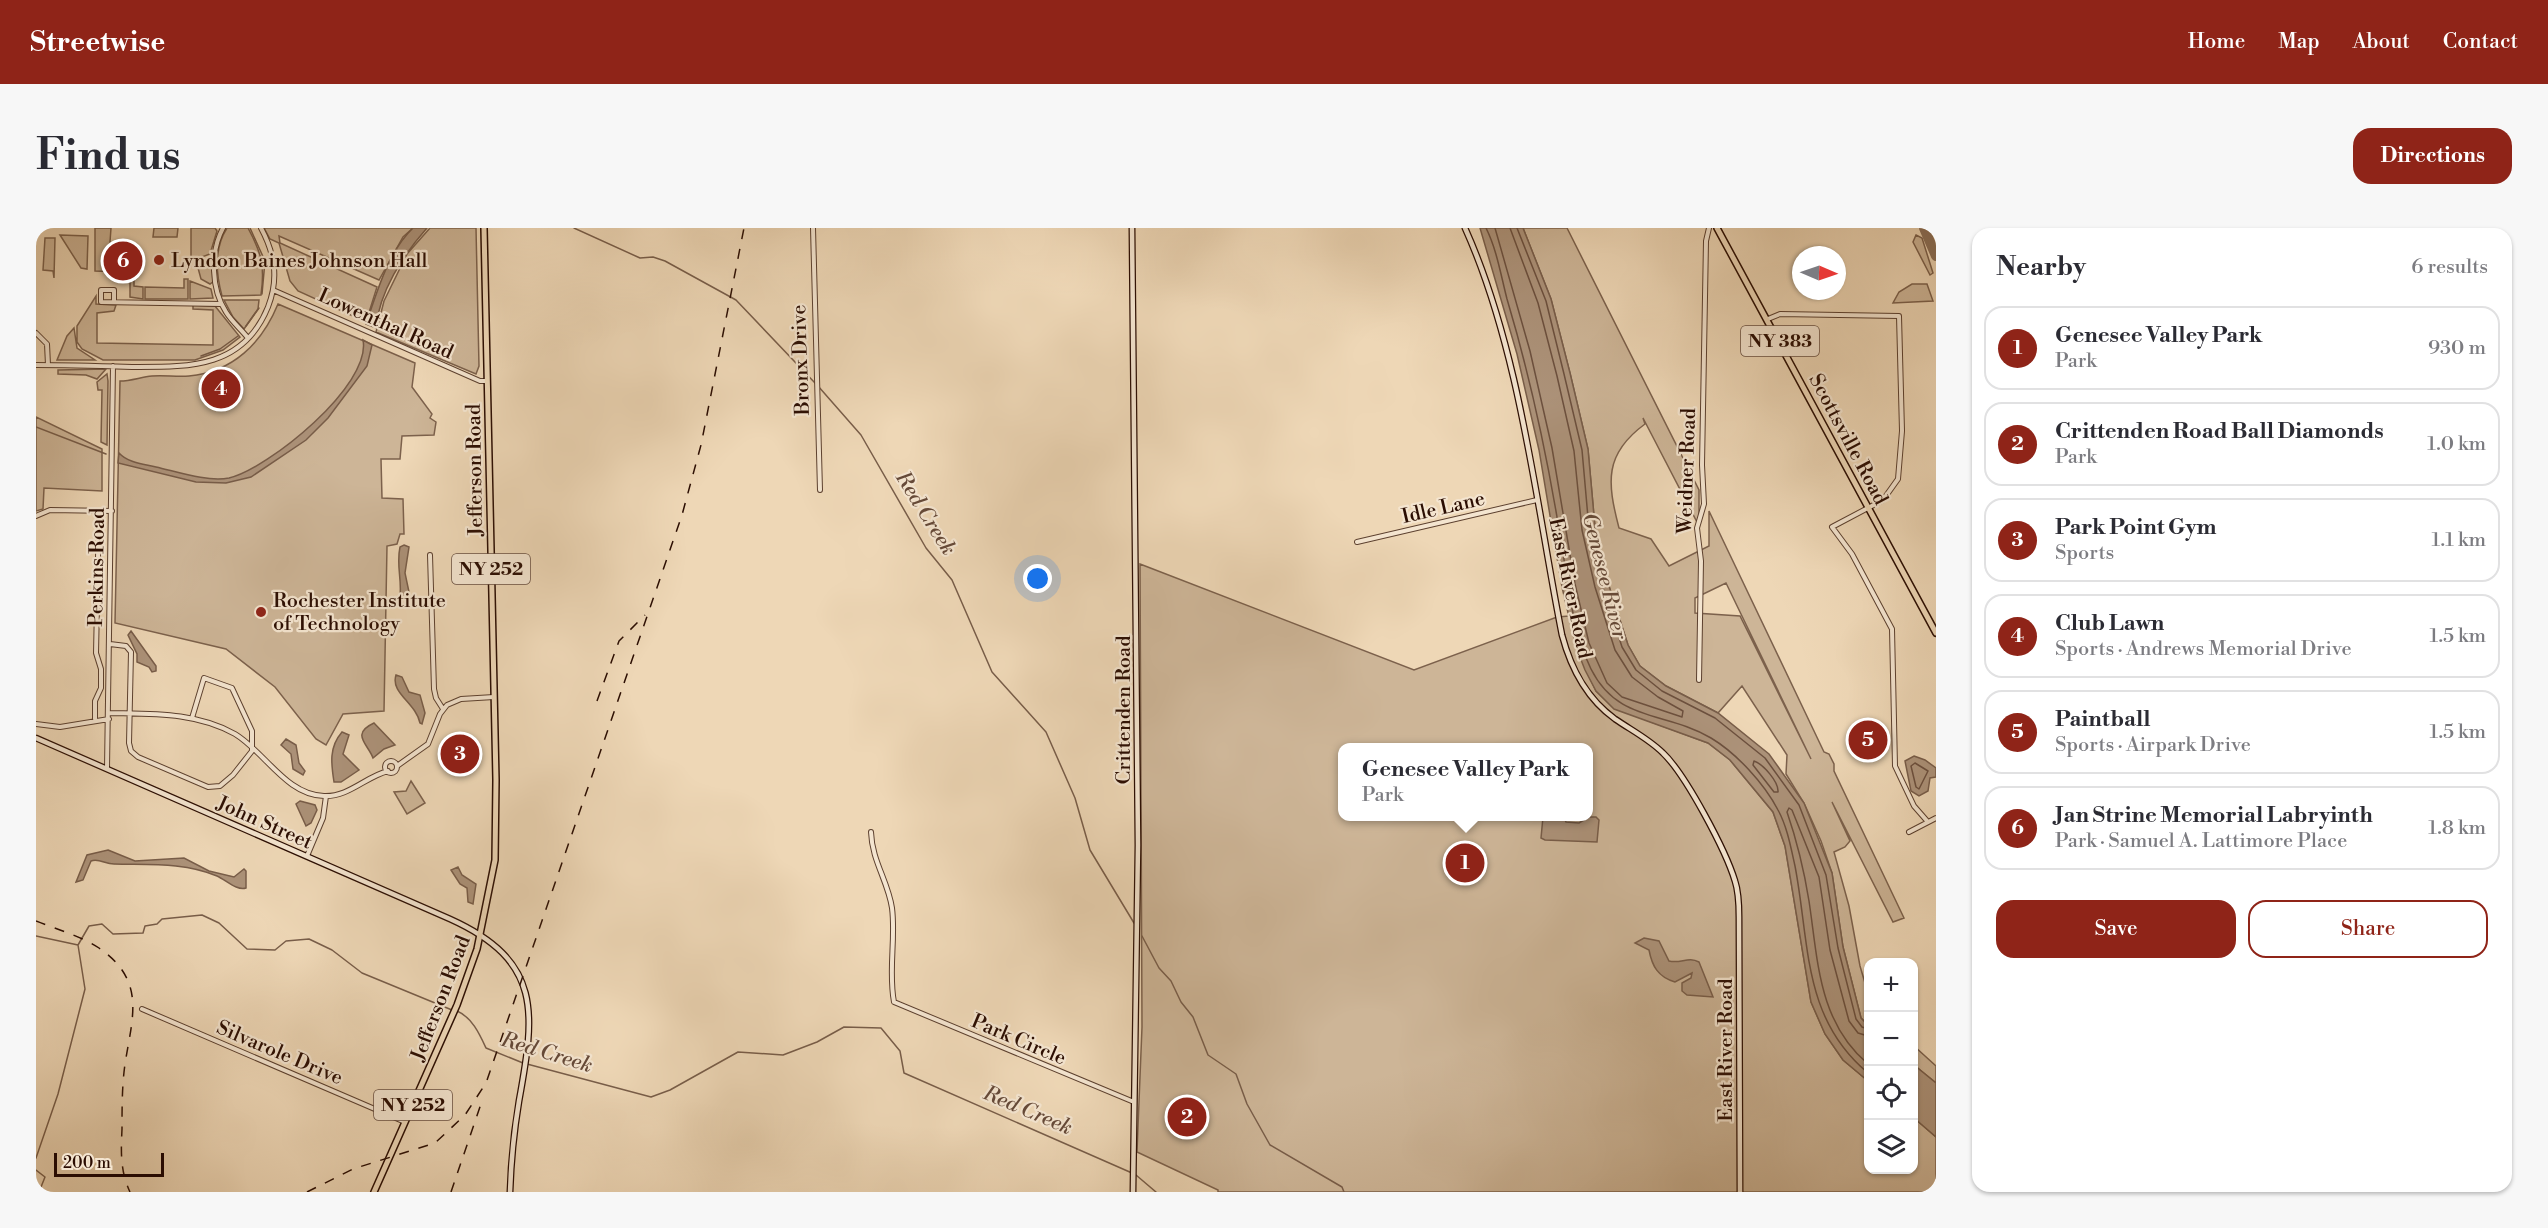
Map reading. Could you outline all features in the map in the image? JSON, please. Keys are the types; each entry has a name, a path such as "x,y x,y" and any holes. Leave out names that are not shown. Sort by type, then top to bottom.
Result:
{"main road":[{"name":"Jefferson Road","path":"374,1192 457,1005 481,935 496,840 484,228"},
{"name":"Scottsville Road","path":"1717,228 1936,633"}],"street":[{"path":"223,228 218,240 215,265 221,304 248,338"},
{"path":"36,365 198,365 226,355 248,338 263,316 273,290 274,261 261,228"},
{"name":"Bronx Drive","path":"813,228 820,490"},
{"name":"Crittenden Road","path":"1132,228 1138,650 1138,980 1133,1192"},
{"name":"East River Road","path":"1465,228 1501,332 1537,500 1566,653 1582,686 1604,710 1650,741 1674,765 1734,876 1739,908 1740,1192"},
{"name":"Weidner Road","path":"1699,680 1701,561 1697,528 1704,504 1703,395 1706,241 1709,228"},
{"path":"114,302 114,290 101,290 101,302 221,304"},
{"name":"Lowenthal Road","path":"273,290 471,377 487,381"},
{"path":"1768,319 1780,315 1899,316 1900,474 1888,495 1832,527 1852,554 1892,629 1896,770 1914,806 1928,822"},
{"path":"36,333 47,344 48,365"},
{"name":"Perkins Road","path":"108,768 113,366"},
{"name":"Idle Lane","path":"1356,542 1537,500"},
{"path":"36,516 50,510 112,511"},
{"path":"95,719 95,701 101,688 96,653 99,511"},
{"path":"430,555 434,689 436,698 443,709"},
{"path":"110,644 126,646 131,652 129,744 134,755 203,786 214,787 225,783 253,747 252,731 238,696 228,685 203,679 192,718"},
{"path":"109,713 192,718 234,734 253,747 295,787 310,794 326,796 348,792 382,773 386,769 387,762 397,763 428,744 443,709 461,699 494,697"},
{"path":"36,724 60,727 95,719 109,719"},
{"name":"John Street","path":"36,738 307,856 481,935 504,954 523,984 531,1017 528,1053 513,1139 510,1192"},
{"path":"386,769 395,771 397,763"},
{"path":"307,856 323,818 326,796"},
{"path":"1909,832 1936,818"},
{"name":"Park Circle","path":"871,832 873,854 889,893 892,909 894,1002 1134,1102"},
{"name":"Silvarole Drive","path":"142,1010 405,1122"}],"shaded area":[{"path":"95,228 111,228 110,242 122,248 134,249 131,267 134,268 134,286 143,287 143,299 130,297 130,268 126,272 95,271"},
{"path":"154,228 178,228 177,237 153,237"},
{"path":"191,228 215,228 217,231 210,254 191,261"},
{"path":"227,228 248,228 253,237 262,268 261,295 222,296 217,261 220,244"},
{"path":"264,228 413,228 403,237 379,280 279,236 280,243 377,287 366,322 298,291 290,281 279,243 270,239"},
{"path":"430,228 476,228 479,366 476,374 376,332 384,301 407,254"},
{"path":"1523,228 1567,228 1699,490 1699,526 1643,418 1645,424 1622,446 1612,470 1612,497 1619,528 1651,539 1669,566 1709,546 1709,511 1824,752 1829,754 1834,764 1834,771 1904,918 1893,922 1832,802 1850,841 1845,847 1834,852 1849,906 1864,980 1864,1021 1861,1018 1843,947 1832,873 1804,803 1786,774 1787,755 1742,686 1718,713 1666,686 1640,666 1628,645 1608,583 1595,527 1588,449 1551,299","holes":["1726,583 1811,759 1740,616 1695,613 1695,598"]},
{"path":"60,235 88,236 87,269 81,268"},
{"path":"1916,235 1922,238 1933,273 1930,275 1913,242"},
{"path":"45,238 55,238 54,278 53,271 43,270"},
{"path":"212,262 214,281 210,284 201,279 198,268"},
{"path":"184,279 188,279 188,299 145,299 145,287 184,288"},
{"path":"190,281 211,289 213,298 190,299"},
{"path":"1912,284 1927,284 1933,301 1893,303 1899,292"},
{"path":"96,296 96,304 116,305 114,311 97,313 97,343 213,345 213,310 193,309 193,305 215,306 240,337 223,350 195,360 103,360 82,349 77,342 77,326"},
{"path":"224,300 259,300 258,309 244,329 233,317"},
{"path":"278,304 415,363 412,387 432,414 430,418 436,422 434,435 402,436 400,459 381,459 382,498 403,499 404,534 400,534 397,544 387,546 384,711 343,714 326,745 316,739 275,687 226,649 115,623 120,381 152,376 189,376 219,369 232,362 254,343 264,331"},
{"path":"74,328 77,348 95,360 57,360 67,336"},
{"path":"106,369 97,379 86,375 58,374 58,370"},
{"path":"107,374 107,445 101,442 102,390 98,390 97,382"},
{"path":"36,417 102,449 102,491 44,488 43,509 36,511"},
{"path":"1140,564 1414,670 1557,617 1569,616 1576,647 1596,691 1614,708 1708,743 1730,760 1773,812 1785,846 1811,1002 1825,1034 1843,1060 1864,1078 1864,1174 1918,1174 1918,1121 1936,1137 1936,1192 1218,1192 1137,1152 1142,1027"},
{"path":"1881,728 1886,744 1856,753 1851,736"},
{"path":"411,781 425,803 407,814 394,792 406,791"},
{"path":"1918,1050 1936,1066 1936,1083 1918,1068"}],"water":[{"path":"413,228 427,228 401,262 387,288 376,328 366,324 390,260"},
{"name":"Genesee River","path":"1480,228 1523,228 1551,299 1588,449 1595,527 1608,583 1628,645 1640,666 1666,686 1718,713 1769,754 1804,803 1832,873 1843,947 1861,1018 1864,1021 1864,1078 1843,1060 1825,1034 1811,1002 1785,846 1773,812 1730,760 1708,743 1614,709 1596,691 1585,670 1576,647 1562,587 1539,450 1517,354"},
{"path":"363,340 372,345 367,366 328,418 306,440 251,477 226,483 196,482 118,463 119,453 136,463 202,478 229,478 246,471 268,459 291,442 335,401 351,379 361,358"},
{"path":"404,545 409,547 405,573 409,592 403,599 400,596 399,560 400,547"},
{"path":"131,631 156,666 156,671 152,672 149,667 137,662 137,654 128,635"},
{"path":"396,675 402,677 409,692 420,695 425,713 422,724 400,693 395,681"},
{"path":"374,723 395,745 384,749 373,758 362,735 367,727"},
{"path":"342,732 349,735 343,754 359,770 341,782 334,782 333,749"},
{"path":"286,739 296,745 299,763 305,771 303,775 293,769 291,754 281,745"},
{"path":"1914,756 1936,768 1936,777 1930,778 1928,791 1919,796 1911,791 1905,761"},
{"path":"300,801 315,805 317,810 311,823 306,826 296,804"},
{"path":"1593,817 1599,820 1597,842 1541,838 1543,821 1579,823 1593,821"},
{"path":"108,850 135,861 184,858 209,871 234,877 244,869 246,888 239,888 217,876 192,868 111,864 97,860 91,861 83,880 76,882 87,855"},
{"path":"458,867 462,875 476,884 473,904 468,902 467,888 460,884 451,870"},
{"path":"1644,938 1659,941 1669,961 1695,960 1699,962 1713,997 1687,995 1682,991 1682,983 1691,978 1692,973 1675,982 1660,974 1654,966 1649,950 1635,943"},
{"path":"1918,1068 1936,1083 1936,1137 1918,1121"}],"waterway":[{"path":"250,228 265,261 262,294"},
{"name":"Red Creek","path":"574,228 640,258 653,257 665,261 736,300 815,383"},
{"path":"246,326 259,308"},
{"path":"201,356 220,349 238,336"},
{"name":"Red Creek","path":"818,386 861,435 926,548 952,580 992,672 1046,732 1075,798 1090,850 1134,923"},
{"name":"Red Creek","path":"36,427 106,454"},
{"name":"Red Creek","path":"36,1158 58,1094 85,989 78,945 89,926 102,924 113,934 143,933 145,926 157,924 162,919 202,915 219,923 247,949 275,950 286,941 309,939 332,950 362,973 452,1010"},
{"path":"36,936 78,945"},
{"name":"Red Creek","path":"1142,936 1159,968 1171,981 1181,1002 1193,1017 1208,1055 1236,1074 1247,1104 1270,1145 1342,1187 1344,1192"},
{"name":"Red Creek","path":"457,1011 471,1022 486,1048 523,1063"},
{"name":"Red Creek","path":"527,1064 651,1097 670,1090 738,1052 783,1055 817,1042 844,1027 881,1028 900,1051 904,1073 1132,1173"},
{"name":"Red Creek","path":"36,1170 45,1177 39,1192"},
{"name":"Red Creek","path":"1136,1175 1156,1192"}],"taxiway":[{"path":"1924,228 1936,256"}],"railway":[{"path":"307,1192 353,1169 435,1143 465,1115 486,1083 682,515 701,445 744,228"},
{"path":"597,701 619,641 645,615"},
{"path":"36,921 76,936 99,948 114,961 130,987 133,1016 123,1080 121,1145 123,1169 130,1192"},
{"path":"451,1192 483,1098"}],"place":[{"name":"Lyndon Baines Johnson Hall","path":"159,260"},
{"name":"Jan Strine Memorial Labryinth","path":"123,261"},
{"name":"Club Lawn","path":"221,389"},
{"name":"Rochester Institute of Technology","path":"261,612"},
{"name":"Paintball","path":"1868,740"},
{"name":"Park Point Gym","path":"460,754"},
{"name":"Genesee Valley Park","path":"1465,863"},
{"name":"Crittenden Road Ball Diamonds","path":"1187,1117"}]}
